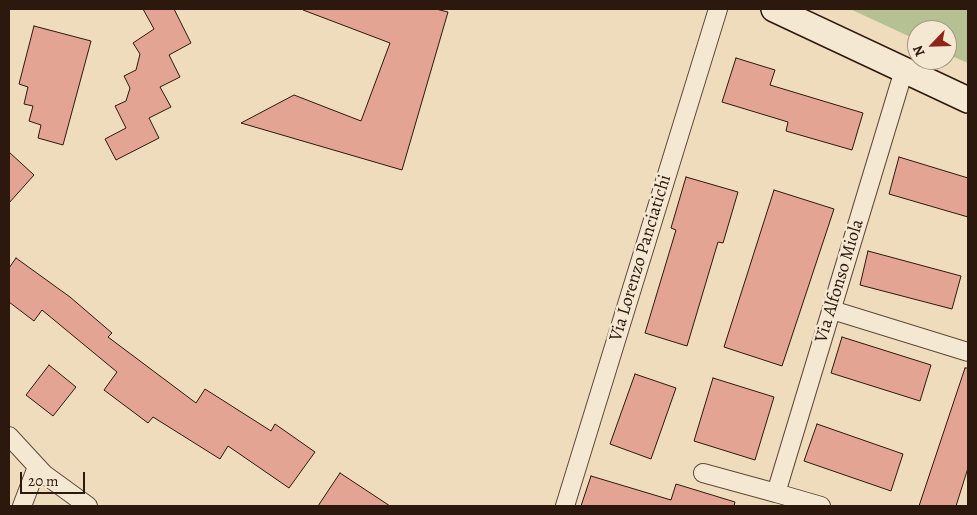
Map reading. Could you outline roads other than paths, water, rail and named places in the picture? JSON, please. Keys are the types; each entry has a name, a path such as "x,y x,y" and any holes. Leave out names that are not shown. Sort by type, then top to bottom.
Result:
{"main road":[{"path":"774,9 968,100"}],"street":[{"name":"Via Lorenzo Panciatichi","path":"565,506 718,9"},
{"name":"Via Alfonso Miola","path":"776,493 904,70"},
{"path":"832,310 968,352"},
{"path":"9,436 44,474 88,506"},
{"path":"22,506 37,467"},
{"path":"702,473 821,506"}]}
